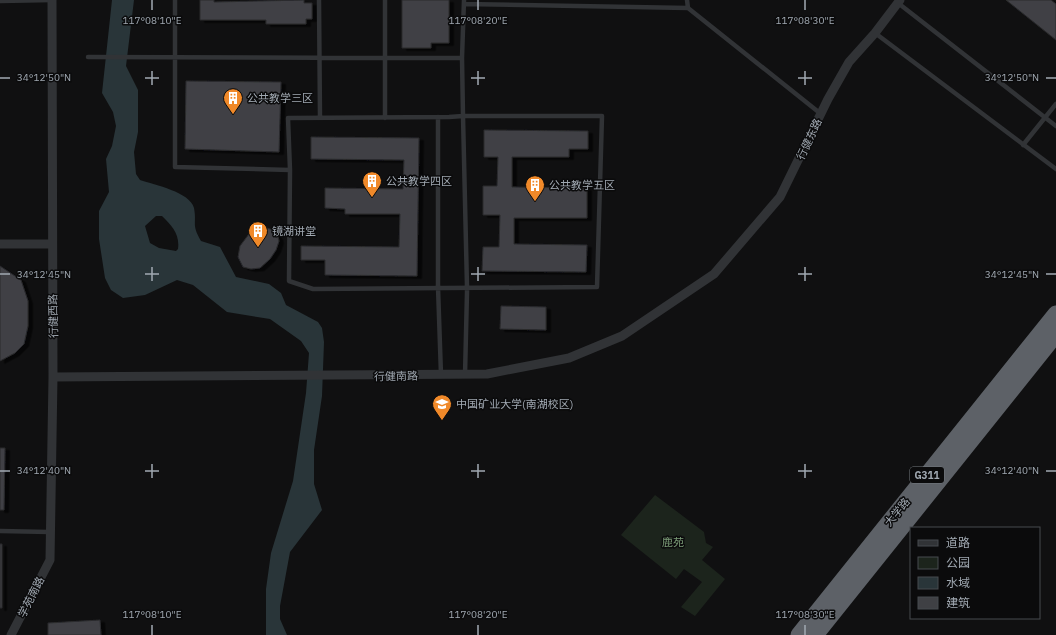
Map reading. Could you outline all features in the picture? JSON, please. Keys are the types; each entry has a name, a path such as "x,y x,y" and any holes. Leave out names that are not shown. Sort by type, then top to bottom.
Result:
{"highway":[{"name":"大学路","path":"799,635 1056,314"},
{"name":"大学路","path":"815,635 1056,334"}],"street":[{"name":"行健西路","path":"50,560 54,377 52,244 52,0"},
{"name":"行健东路","path":"714,274 780,197 821,114 849,62 876,33 899,2"},
{"path":"0,244 52,244"},
{"name":"行健南路","path":"54,377 487,374 569,358 622,336 714,274"},
{"name":"学苑南路","path":"12,635 50,560"}],"lane":[{"path":"0,1 52,0"},
{"path":"175,0 175,166 290,170"},
{"path":"319,0 320,118"},
{"path":"385,0 385,118"},
{"path":"687,0 688,8"},
{"path":"465,375 467,287 462,58 464,2 688,8 821,114"},
{"path":"899,2 1056,126"},
{"path":"876,33 1056,169"},
{"path":"88,56 462,58"},
{"path":"1023,145 1056,104"},
{"path":"602,116 597,287 314,289 289,282 290,170 288,118 602,116"},
{"path":"438,117 438,287 441,375"},
{"path":"0,531 51,532"}],"green space":[{"name":"鹿苑","path":"655,495 704,532 706,543 713,547 702,560 725,579 695,616 681,607 702,582 684,569 676,579 621,535"}],"water":[{"path":"112,0 134,0 126,66 138,90 138,132 134,152 136,174 140,180 179,193 191,202 195,213 195,227 201,241 220,247 236,277 269,284 281,293 286,305 318,322 322,328 324,342 322,396 314,450 314,484 322,510 290,552 280,606 280,619 287,635 266,635 266,589 271,553 293,481 306,393 309,353 301,341 270,319 227,312 193,285 177,280 145,295 123,298 111,290 105,278 99,239 99,211 109,192 106,159 112,146 116,126 113,112 102,93","holes":["156,216 162,216 172,227 178,239 178,249 176,251 159,248 150,243 145,226"]}],"building":[{"path":"200,0 214,0 214,2 304,0 304,3 312,3 312,19 306,19 306,24 266,24 266,20 200,20"},
{"path":"402,0 449,0 449,43 431,43 431,48 402,48"},
{"path":"1006,0 1051,0 1056,4 1056,40"},
{"name":"公共教学三区","path":"186,81 281,82 279,152 185,149"},
{"name":"公共教学五区","path":"484,130 588,131 588,149 569,149 569,157 512,157 512,187 587,188 587,218 514,218 514,244 587,245 586,272 482,271 483,247 499,247 500,215 483,215 483,186 497,186 498,157 484,157"},
{"name":"公共教学四区","path":"311,137 419,138 417,276 325,275 325,260 301,260 301,246 399,247 400,214 345,214 345,209 325,208 325,188 403,189 404,160 311,159"},
{"name":"镜湖讲堂","path":"264,227 273,230 278,237 279,241 276,250 270,259 260,268 251,269 243,267 238,257 240,246 249,234"},
{"path":"0,266 21,280 28,301 28,326 24,344 15,353 0,361"},
{"path":"501,306 546,307 546,330 500,329"},
{"path":"0,448 5,448 4,510 0,510"},
{"path":"0,544 2,544 2,608 0,608"},
{"path":"100,620 101,635 48,635 48,623"}],"place":[{"name":"公共教学三区","path":"233,115"},
{"name":"公共教学四区","path":"372,198"},
{"name":"公共教学五区","path":"535,202"},
{"name":"镜湖讲堂","path":"258,248"},
{"name":"中国矿业大学(南湖校区)","path":"442,421"}]}
